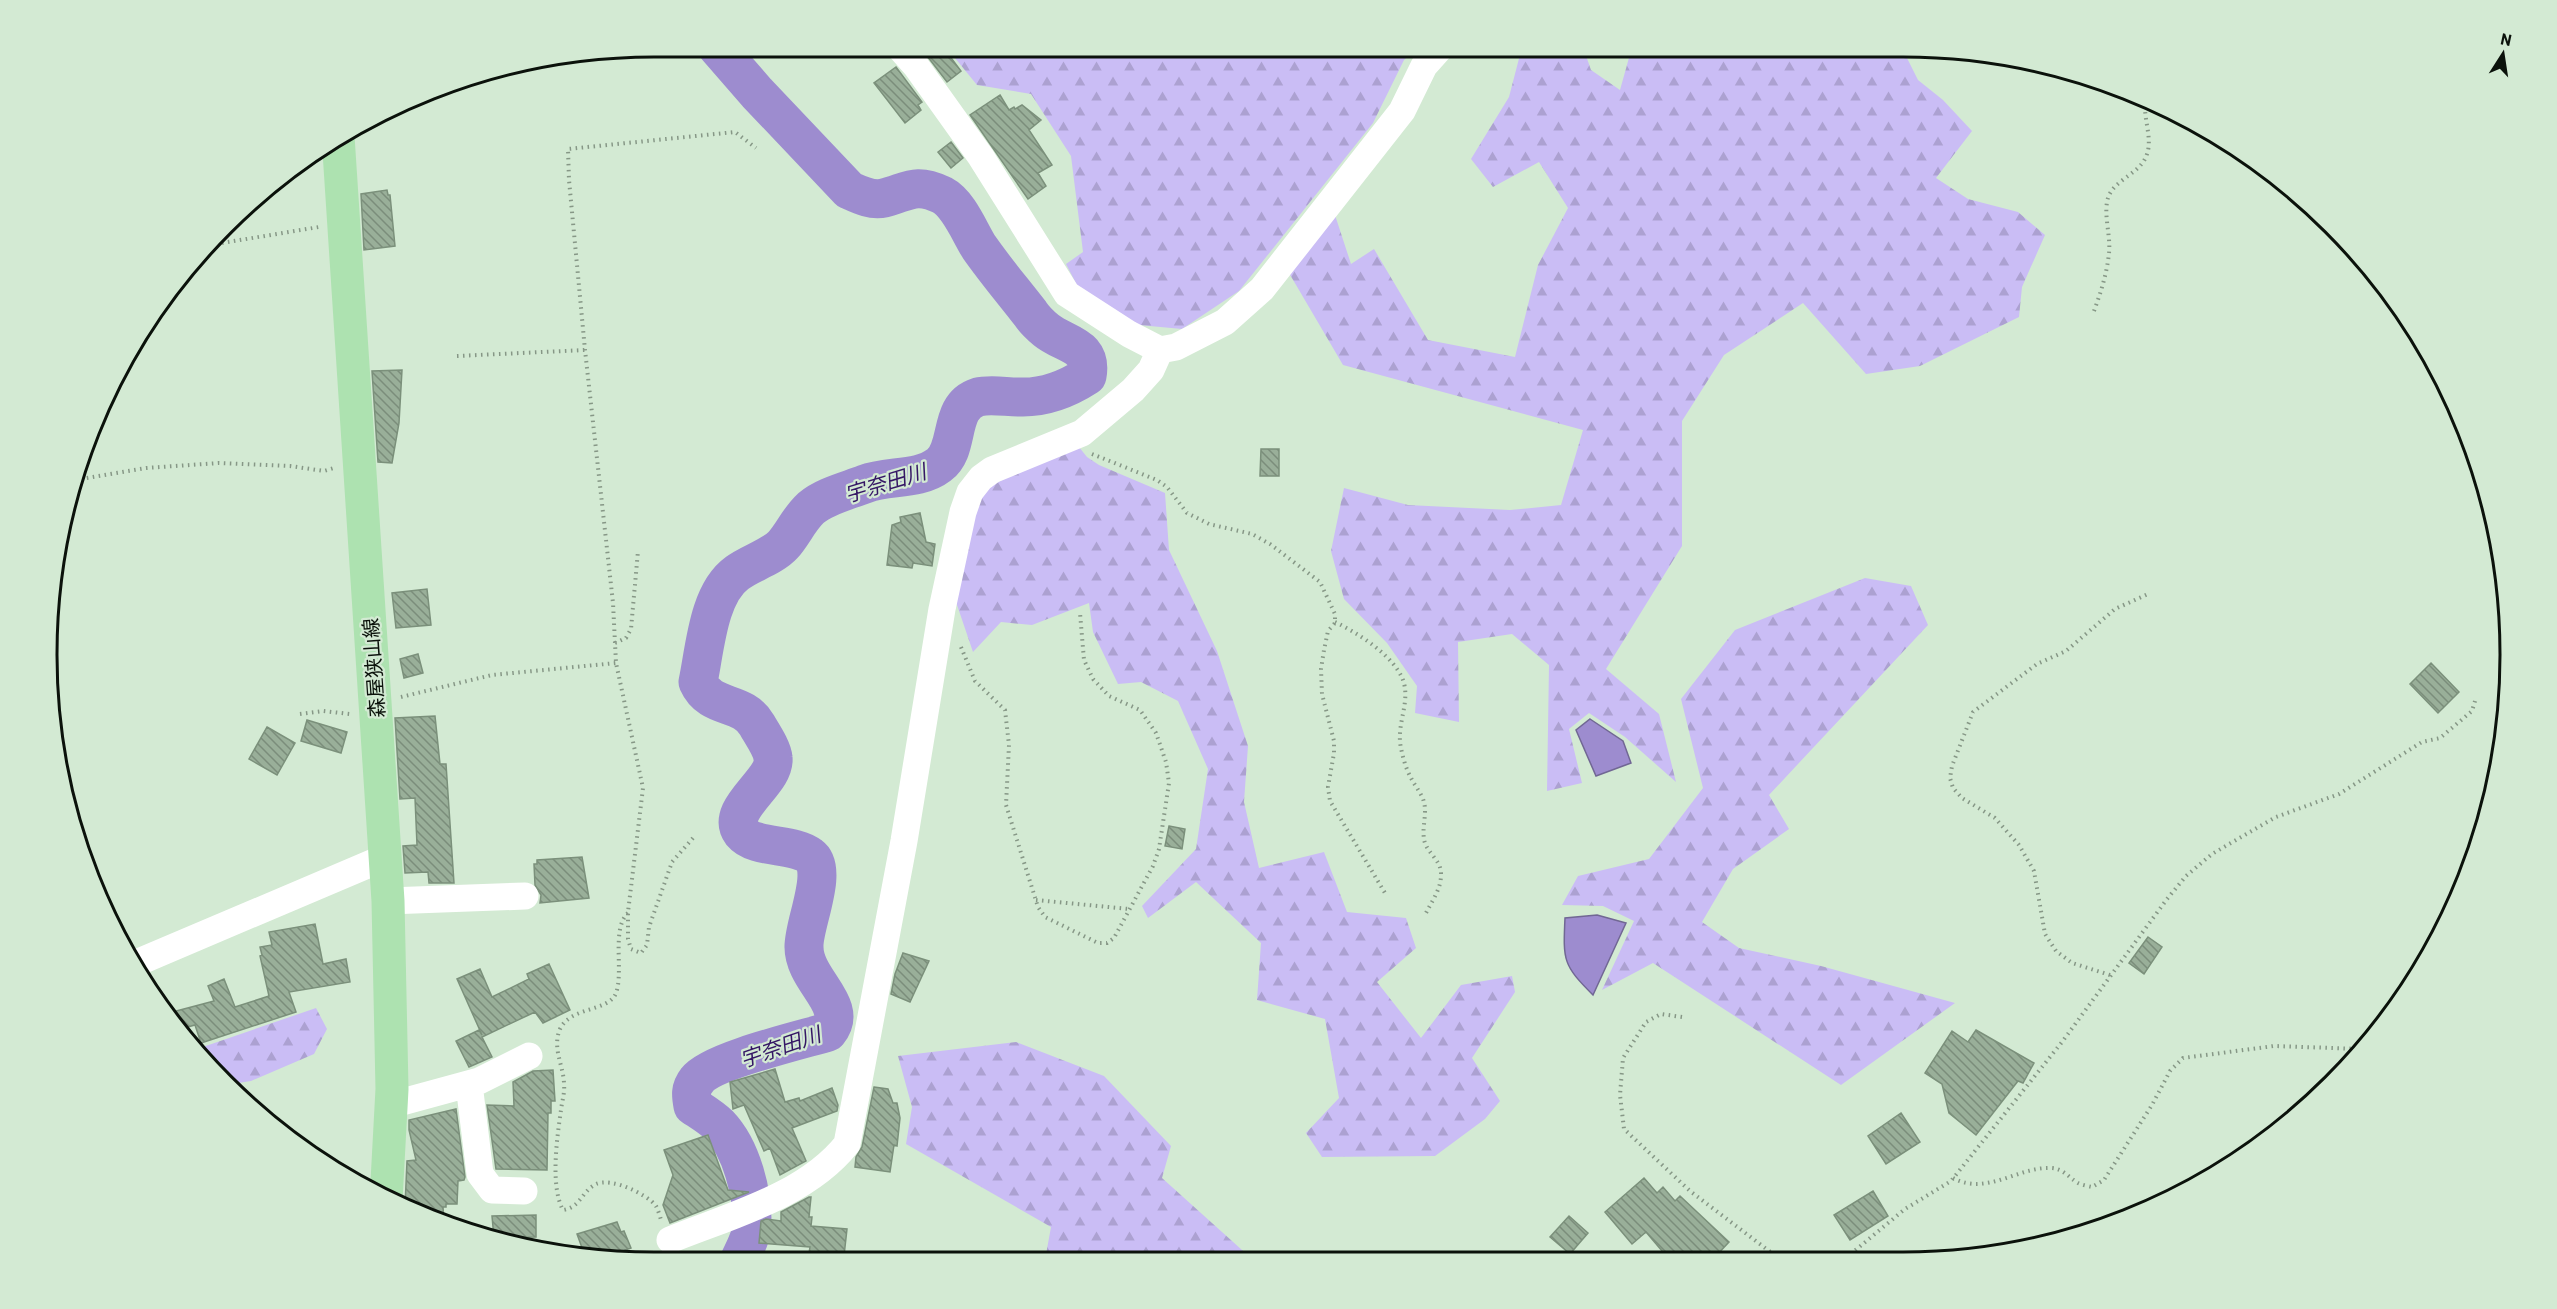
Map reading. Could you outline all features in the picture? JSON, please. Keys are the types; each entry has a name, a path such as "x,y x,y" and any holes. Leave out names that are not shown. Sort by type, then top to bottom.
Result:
{"main road":[{"name":"森屋狭山線","path":"339,148 386,857 392,993 392,1105 387,1188"}],"street":[{"path":"908,57 981,157 1067,294 1129,334 1160,350 1176,347 1225,322 1262,289 1402,111 1424,66 1432,57"},
{"path":"670,1240 749,1208 810,1179 833,1161 847,1144 904,841 942,609 963,512 970,492 981,478 992,470 1080,434 1133,390 1151,370 1160,350"},
{"path":"142,961 386,857"},
{"path":"388,901 525,896"},
{"path":"392,1105 480,1081 529,1056"},
{"path":"469,1084 480,1174 492,1190 524,1191"}],"path":[{"path":"2094,311 2103,285 2109,252 2107,200 2112,189 2137,168 2147,156 2149,143 2147,109"},
{"path":"693,838 672,862 649,927 647,945 641,953 631,949 628,939 628,912 643,788 616,663 613,603 585,350 568,149 735,132 756,148"},
{"path":"222,243 327,225"},
{"path":"457,356 585,350"},
{"path":"1080,434 1088,450 1097,458 1157,480 1167,487 1187,513 1209,524 1252,534 1270,543 1320,582 1335,614 1335,622 1328,631 1322,669 1322,694 1334,741 1328,787 1330,801 1385,893"},
{"path":"84,479 146,468 195,464 267,465 324,471 342,466"},
{"path":"615,643 626,638 631,629 638,551"},
{"path":"2110,975 2072,963 2056,951 2045,934 2034,871 2019,845 1995,818 1962,798 1953,788 1950,778 1952,766 1973,712 2037,664 2066,651 2115,609 2148,594"},
{"path":"961,646 975,681 1005,710 1009,745 1006,805 1036,900 1045,917 1098,943 1107,943 1114,938 1153,866 1159,849 1169,783 1167,762 1155,733 1140,710 1109,696 1093,679 1084,660 1080,613"},
{"path":"1335,622 1355,631 1378,650 1399,672 1406,692 1405,711 1398,735 1410,775 1424,802 1424,841 1440,865 1441,874 1440,885 1426,913"},
{"path":"300,714 323,711 361,715 395,698 492,675 616,663"},
{"path":"1853,1252 1905,1209 1953,1178 2048,1060 2186,876 2212,854 2276,817 2339,794 2422,742 2440,738 2472,711 2475,701"},
{"path":"1036,900 1129,909"},
{"path":"628,912 622,918 620,931 616,994 611,1000 575,1013 560,1029 556,1051 564,1078 564,1091 555,1188 563,1210 573,1208 587,1191 597,1184 608,1182 625,1185 656,1205 670,1240"},
{"path":"1682,1017 1661,1014 1646,1022 1623,1058 1620,1095 1624,1128 1690,1191 1770,1252"},
{"path":"1953,1178 1960,1182 1986,1184 2035,1168 2054,1168 2068,1173 2079,1184 2092,1187 2104,1180 2152,1105 2170,1071 2183,1058 2274,1046 2351,1049"}],"green space":[{"path":"954,57 1407,57 1373,123 1239,291 1182,329 1128,324 1082,295 1066,264 1083,252 1071,156 1031,94 977,85"},
{"path":"1519,57 1586,57 1591,70 1620,90 1629,57 1907,57 1918,80 1943,100 1972,131 1936,178 1968,199 2018,212 2045,235 2022,287 2019,317 1920,366 1866,374 1803,303 1724,355 1682,421 1682,546 1606,669 1659,714 1676,782 1625,737 1589,713 1569,729 1582,783 1547,791 1549,665 1512,634 1458,642 1459,722 1415,713 1417,686 1387,643 1344,599 1331,551 1344,488 1408,505 1510,510 1561,505 1583,430 1343,365 1289,273 1335,215 1351,264 1374,249 1428,340 1515,357 1538,265 1568,208 1539,162 1493,187 1471,159 1509,97"},
{"path":"1075,442 1087,457 1099,465 1165,493 1169,550 1217,651 1248,746 1244,802 1259,868 1324,852 1347,912 1406,918 1416,948 1377,982 1421,1038 1461,985 1512,976 1515,992 1472,1058 1500,1101 1485,1119 1435,1156 1322,1157 1306,1133 1339,1098 1325,1019 1257,1000 1261,943 1196,882 1148,918 1142,906 1196,849 1208,769 1178,701 1141,682 1118,684 1093,632 1089,603 1032,625 1001,622 973,652 956,602 979,492"},
{"path":"1865,578 1911,586 1928,625 1769,795 1789,829 1733,869 1702,922 1739,948 1821,966 1955,1003 1841,1085 1653,963 1602,990 1634,921 1603,906 1562,905 1578,876 1649,859 1703,788 1681,699 1735,630"},
{"path":"316,1008 327,1029 314,1054 251,1081 238,1083 204,1047"},
{"path":"1016,1042 1104,1076 1171,1146 1162,1178 1244,1252 1046,1252 1051,1227 906,1144 912,1107 898,1056"}],"shaded area":[{"path":"1590,719 1623,741 1631,763 1596,776 1576,730"},
{"path":"1597,915 1626,923 1593,995 1570,969 1567,961 1564,944 1565,918"}],"building":[{"path":"928,57 950,57 961,71 947,82"},
{"path":"896,67 922,102 918,105 921,110 905,123 874,83"},
{"path":"1000,95 1009,110 1022,105 1041,120 1029,130 1052,165 1038,173 1046,186 1028,199 970,115"},
{"path":"951,142 963,158 951,168 938,152"},
{"path":"387,190 390,195 395,246 364,250 361,194"},
{"path":"402,370 399,423 392,463 378,462 372,371"},
{"path":"1261,449 1279,449 1279,476 1260,476"},
{"path":"920,513 926,542 935,544 932,566 913,563 912,568 887,565 892,525 901,522 900,517"},
{"path":"427,589 431,625 396,628 392,593"},
{"path":"418,654 423,673 404,678 400,659"},
{"path":"2431,663 2459,692 2438,713 2410,684"},
{"path":"435,716 440,764 446,764 454,883 429,883 428,872 405,873 403,846 417,845 415,798 400,799 395,718"},
{"path":"307,720 347,732 341,753 301,741"},
{"path":"267,727 295,743 277,775 249,759"},
{"path":"1169,826 1185,829 1182,849 1165,846"},
{"path":"582,857 589,898 540,903 541,895 535,885 534,864 537,864 537,860"},
{"path":"315,924 323,964 346,959 350,982 289,992 296,1012 201,1043 195,1025 188,1027 175,1011 214,1001 208,986 224,979 235,1007 269,996 260,947 272,945 269,932"},
{"path":"2148,937 2162,947 2144,974 2129,963"},
{"path":"903,953 929,961 910,1002 891,994"},
{"path":"549,964 570,1010 543,1023 535,1012 482,1037 492,1057 469,1067 456,1041 479,1030 482,1035 457,979 480,969 492,997 529,979 527,974"},
{"path":"1976,1030 2034,1063 2023,1083 2018,1081 1976,1135 1949,1113 1942,1084 1925,1073 1952,1031 1968,1042"},
{"path":"775,1069 785,1102 799,1098 800,1101 832,1088 838,1105 837,1111 792,1128 806,1161 780,1175 770,1148 764,1151 744,1105 733,1109 730,1082"},
{"path":"553,1070 555,1101 551,1101 551,1113 548,1113 547,1170 496,1169 487,1105 514,1106 513,1082 533,1071"},
{"path":"874,1087 888,1089 893,1103 897,1103 900,1118 897,1146 894,1145 890,1172 855,1167 856,1157 862,1147"},
{"path":"456,1109 465,1177 464,1180 458,1181 457,1204 446,1204 446,1207 443,1207 443,1213 405,1197 407,1161 416,1160 409,1120"},
{"path":"1901,1113 1920,1142 1886,1164 1868,1136"},
{"path":"708,1135 728,1190 749,1192 670,1223 663,1205 673,1175 664,1150"},
{"path":"1644,1178 1657,1193 1663,1187 1675,1201 1680,1196 1729,1242 1720,1252 1663,1252 1646,1232 1632,1244 1605,1212"},
{"path":"1873,1191 1888,1216 1850,1240 1834,1215"},
{"path":"811,1197 809,1217 812,1217 811,1226 847,1229 844,1252 809,1252 810,1247 759,1243 761,1221 766,1219 781,1221 781,1212"},
{"path":"536,1215 536,1237 522,1237 493,1230 492,1216"},
{"path":"1569,1216 1588,1233 1572,1252 1568,1252 1550,1237"},
{"path":"617,1222 621,1232 624,1231 631,1248 625,1251 582,1248 577,1234"}],"waterway":[{"name":"宇奈田川","path":"726,57 849,190 866,197 880,199 912,189 925,189 948,199 959,211 985,256 1033,317 1053,335 1081,351 1088,365 1087,376 1054,392 1028,397 983,396 968,402 958,419 946,458 939,465 912,476 874,481 829,497 817,504 807,512 787,541 778,549 742,569 727,582 714,608 698,682 711,697 751,717 767,741 773,758 772,767 745,805 738,824 742,833 748,838 756,842 803,852 815,863 816,885 804,947 811,971 834,1012 833,1022 828,1032 737,1059 706,1073 693,1086 693,1106 716,1122 727,1135 744,1172 748,1186 752,1226 743,1252"}]}
